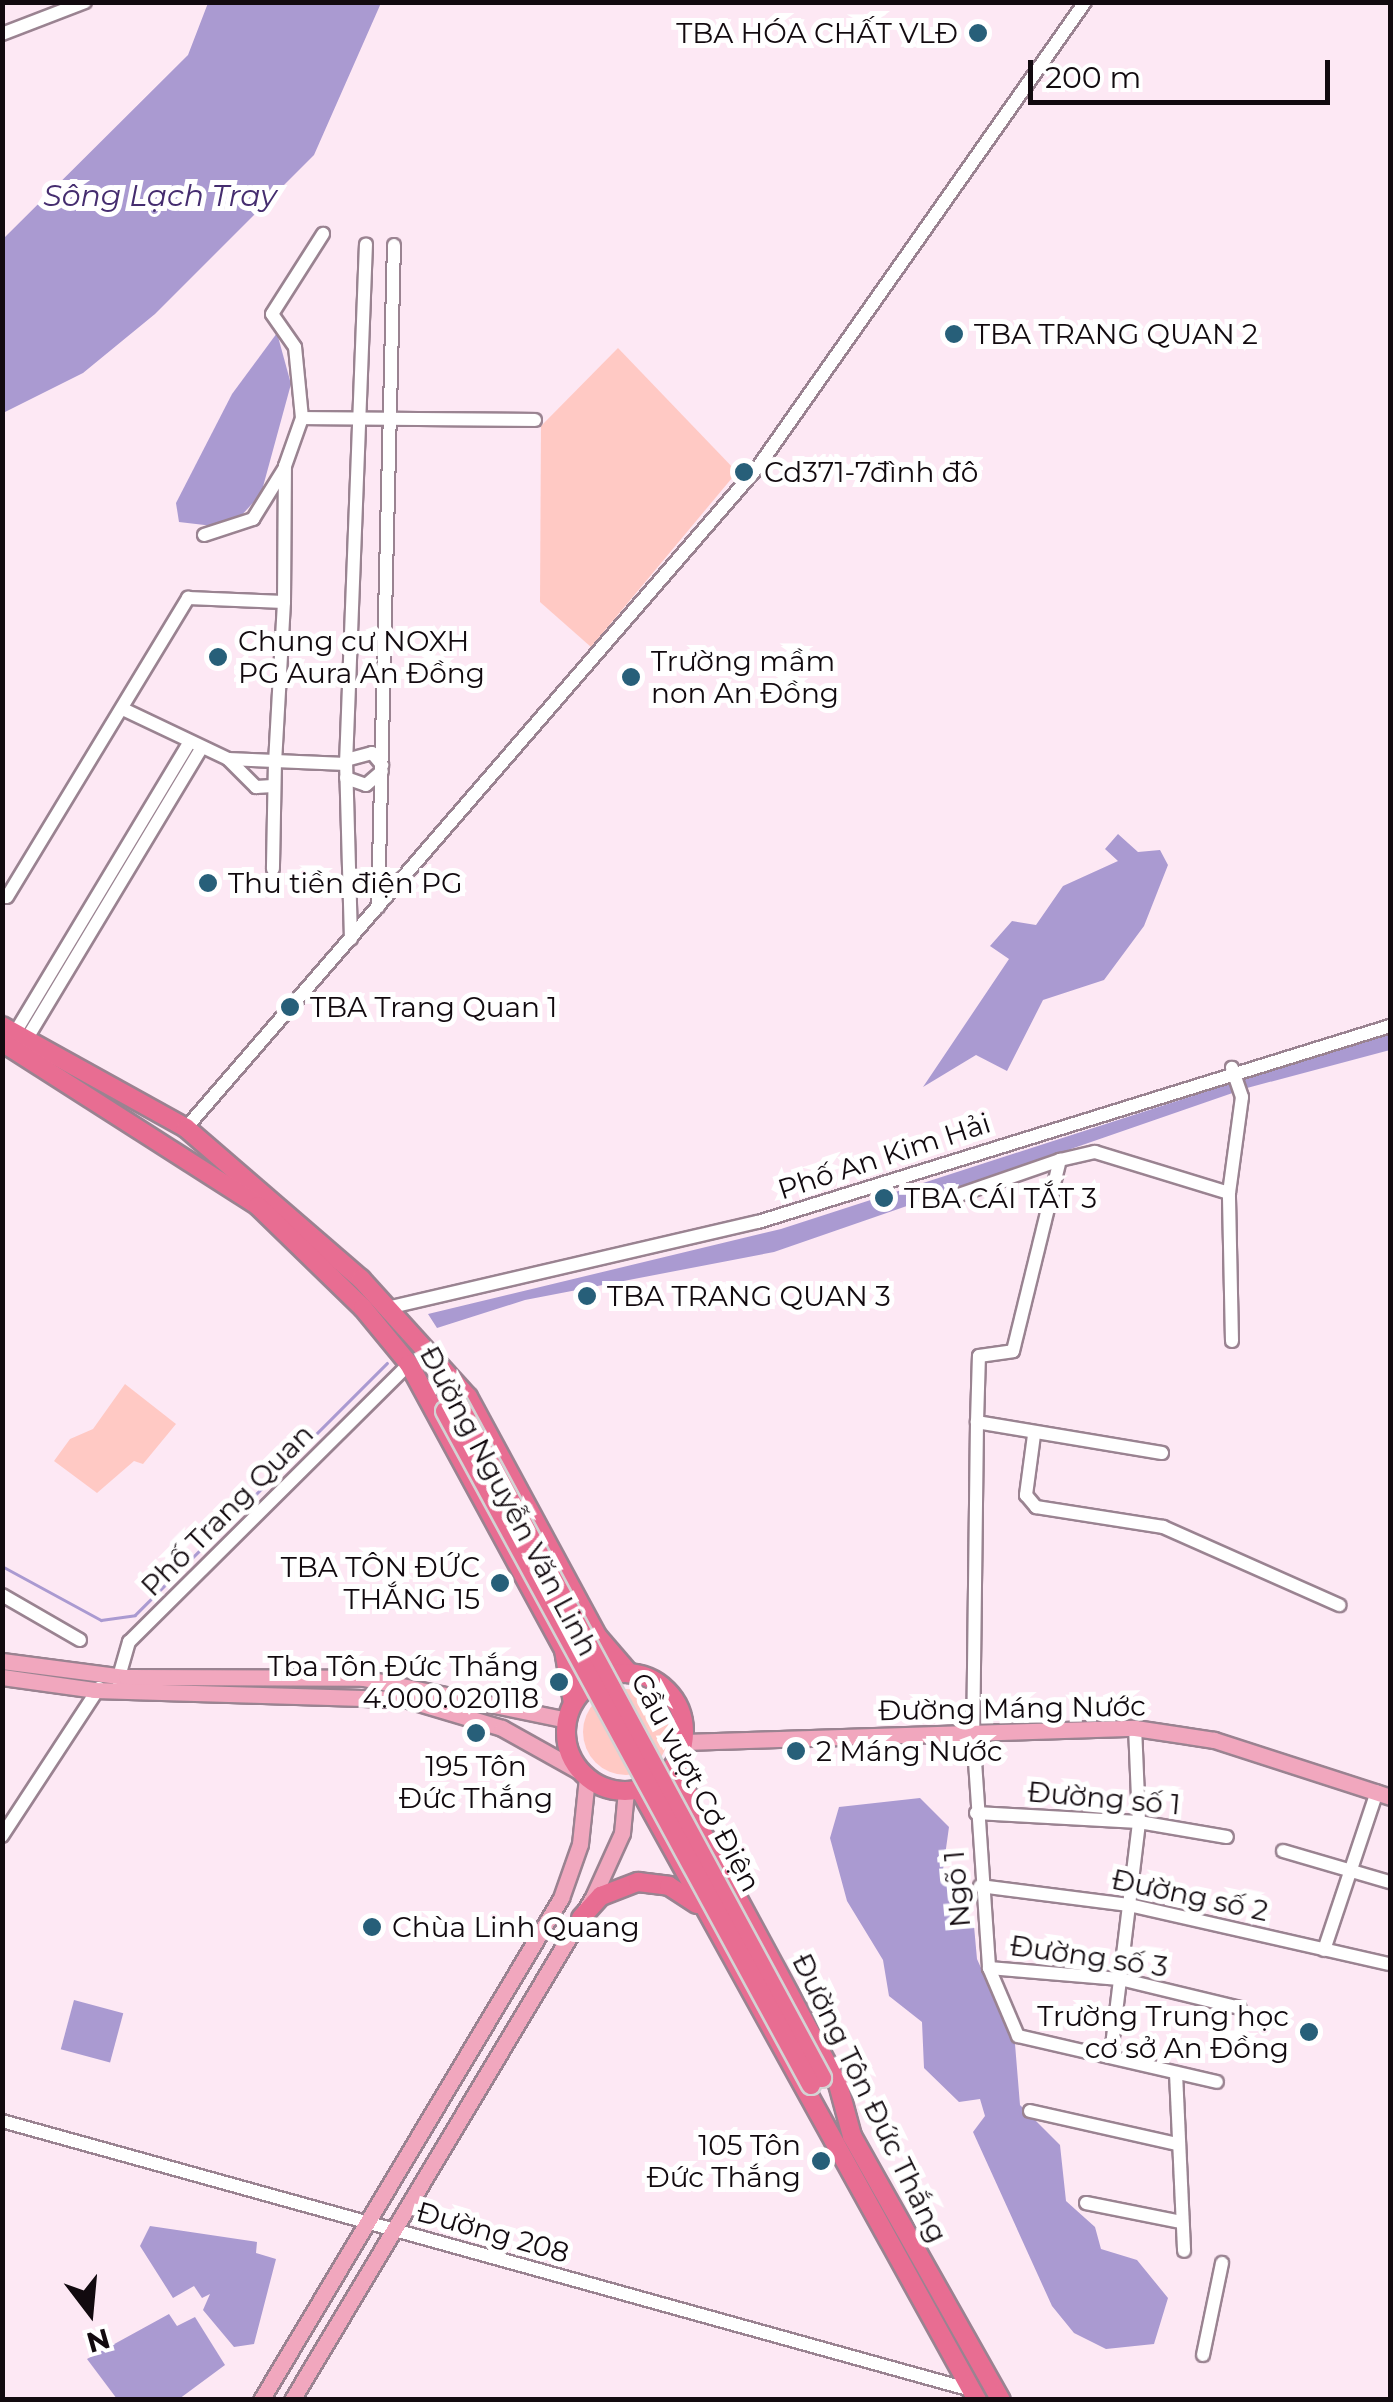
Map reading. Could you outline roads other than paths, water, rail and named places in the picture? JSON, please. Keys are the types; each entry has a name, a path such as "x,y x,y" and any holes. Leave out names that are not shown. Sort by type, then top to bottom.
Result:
{"highway":[{"name":"Đường Nguyễn Văn Linh","path":"12,1039 186,1128 387,1308 564,1650 570,1711"},
{"name":"Đường Nguyễn Văn Linh","path":"12,1039 258,1206 416,1359 476,1410 598,1637 629,1673"},
{"name":"Cầu vượt Cơ Điện","path":"416,1359 452,1407 845,2140"},
{"path":"629,1673 671,1694 684,1742 677,1761 633,1790 583,1774 570,1711 600,1678 629,1673"},
{"name":"Đường Tôn Đức Thắng","path":"677,1761 698,1825 838,2084 845,2140 974,2395"},
{"name":"Đường Tôn Đức Thắng","path":"633,1790 1001,2399"},
{"path":"581,1918 601,1896 638,1882 669,1886 703,1911"}],"main road":[{"path":"2,1662 126,1677 363,1678 570,1711"},
{"path":"2,1676 94,1690 405,1699 502,1728 583,1774 573,1872 260,2400"},
{"name":"Đường Máng Nước","path":"684,1742 1136,1728 1214,1740 1384,1794"},
{"path":"292,2400 581,1918 622,1833 633,1790"},
{"path":"531,1946 550,1942 555,1960"},
{"path":"974,2395 1001,2399"}],"street":[{"path":"2,34 84,2"},
{"path":"186,1128 758,468 1086,2"},
{"path":"204,534 253,519 285,466 302,418 296,347 272,314 324,234"},
{"path":"350,939 346,767 364,420 366,244"},
{"path":"378,907 394,244"},
{"path":"302,418 535,420"},
{"path":"273,868 272,786 284,602 285,466"},
{"path":"7,896 125,710 188,598 284,602"},
{"path":"125,710 228,759 346,767 372,752 382,768"},
{"path":"12,1039 195,746"},
{"path":"228,759 256,786 272,786"},
{"path":"346,767 366,785 382,768"},
{"name":"Phố An Kim Hải","path":"387,1308 758,1222 1390,1026"},
{"path":"1232,1341 1229,1193 1240,1093 1233,1072"},
{"path":"950,1198 1095,1152 1229,1193"},
{"name":"Ngõ 1","path":"1060,1160 1012,1350 979,1356 973,1732 980,1886 990,1968 1018,2036 1111,2054"},
{"name":"Phố Trang Quan","path":"126,1677 129,1642 416,1359"},
{"path":"977,1422 1034,1435 1162,1453"},
{"path":"1034,1435 1026,1495 1036,1507 1163,1527 1339,1605"},
{"path":"2,1595 80,1640"},
{"path":"2,1836 94,1690 126,1677"},
{"path":"1136,1728 1139,1822 1111,2054 1217,2082"},
{"path":"1324,1950 1351,1870 1384,1794"},
{"name":"Đường số 1","path":"976,1813 1139,1822 1227,1837"},
{"path":"1284,1851 1390,1882"},
{"name":"Đường số 2","path":"980,1886 1129,1905 1388,1964"},
{"name":"Đường số 3","path":"990,1968 1120,1979 1240,2008"},
{"path":"1176,2073 1176,2144 1184,2251"},
{"path":"1030,2110 1176,2144"},
{"name":"Đường 208","path":"2,2121 974,2395"},
{"path":"1086,2203 1181,2222"},
{"path":"1203,2354 1222,2263"}],"water":[{"name":"Sông Lạch Tray","path":"208,3 381,3 314,155 155,314 83,373 3,413 3,239 188,55"},
{"path":"277,333 291,384 261,494 240,517 213,526 179,522 176,503 232,394"},
{"path":"1118,834 1138,852 1160,850 1168,865 1144,926 1104,980 1043,1000 1007,1071 976,1055 923,1087 1009,959 990,946 1012,921 1036,925 1063,886 1118,861 1105,849"},
{"path":"1390,1032 1390,1050 1247,1088 774,1252 525,1300 437,1328 428,1314 781,1229"},
{"path":"920,1798 949,1827 942,1877 974,1926 977,1959 1015,2044 1020,2105 1060,2145 1066,2201 1095,2227 1101,2249 1137,2260 1168,2298 1154,2344 1106,2349 1074,2333 1052,2306 973,2132 985,2116 980,2099 959,2102 924,2068 922,2022 889,1996 883,1960 847,1901 830,1838 839,1807"},
{"path":"74,2000 123,2013 110,2062 61,2049"},
{"path":"150,2226 257,2242 256,2253 276,2259 254,2344 234,2347 203,2310 210,2294 202,2298 194,2286 173,2298 140,2246"},
{"path":"169,2314 177,2326 195,2317 225,2365 179,2399 117,2399 87,2359"}],"waterway":[{"path":"2,1566 101,1620 135,1615 387,1363"}],"place":[{"name":"TBA HÓA CHẤT VLĐ","path":"978,33"},
{"name":"TBA TRANG QUAN 2","path":"954,334"},
{"name":"Cd371-7đình đô","path":"744,472"},
{"name":"Chung cư NOXH PG Aura An Đồng","path":"218,657"},
{"name":"Trường mầm non An Đồng","path":"631,677"},
{"name":"Thu tiền điện PG","path":"208,883"},
{"name":"TBA Trang Quan 1","path":"290,1007"},
{"name":"TBA CÁI TẮT 3","path":"884,1198"},
{"name":"TBA TRANG QUAN 3","path":"587,1296"},
{"name":"TBA TÔN ĐỨC THẮNG 15","path":"500,1583"},
{"name":"Tba Tôn Đức Thắng 4.000.020118","path":"559,1682"},
{"name":"195 Tôn Đức Thắng","path":"476,1733"},
{"name":"2 Máng Nước","path":"796,1751"},
{"name":"Chùa Linh Quang","path":"372,1927"},
{"name":"Trường Trung học cơ sở An Đồng","path":"1309,2032"},
{"name":"105 Tôn Đức Thắng","path":"821,2161"}]}
